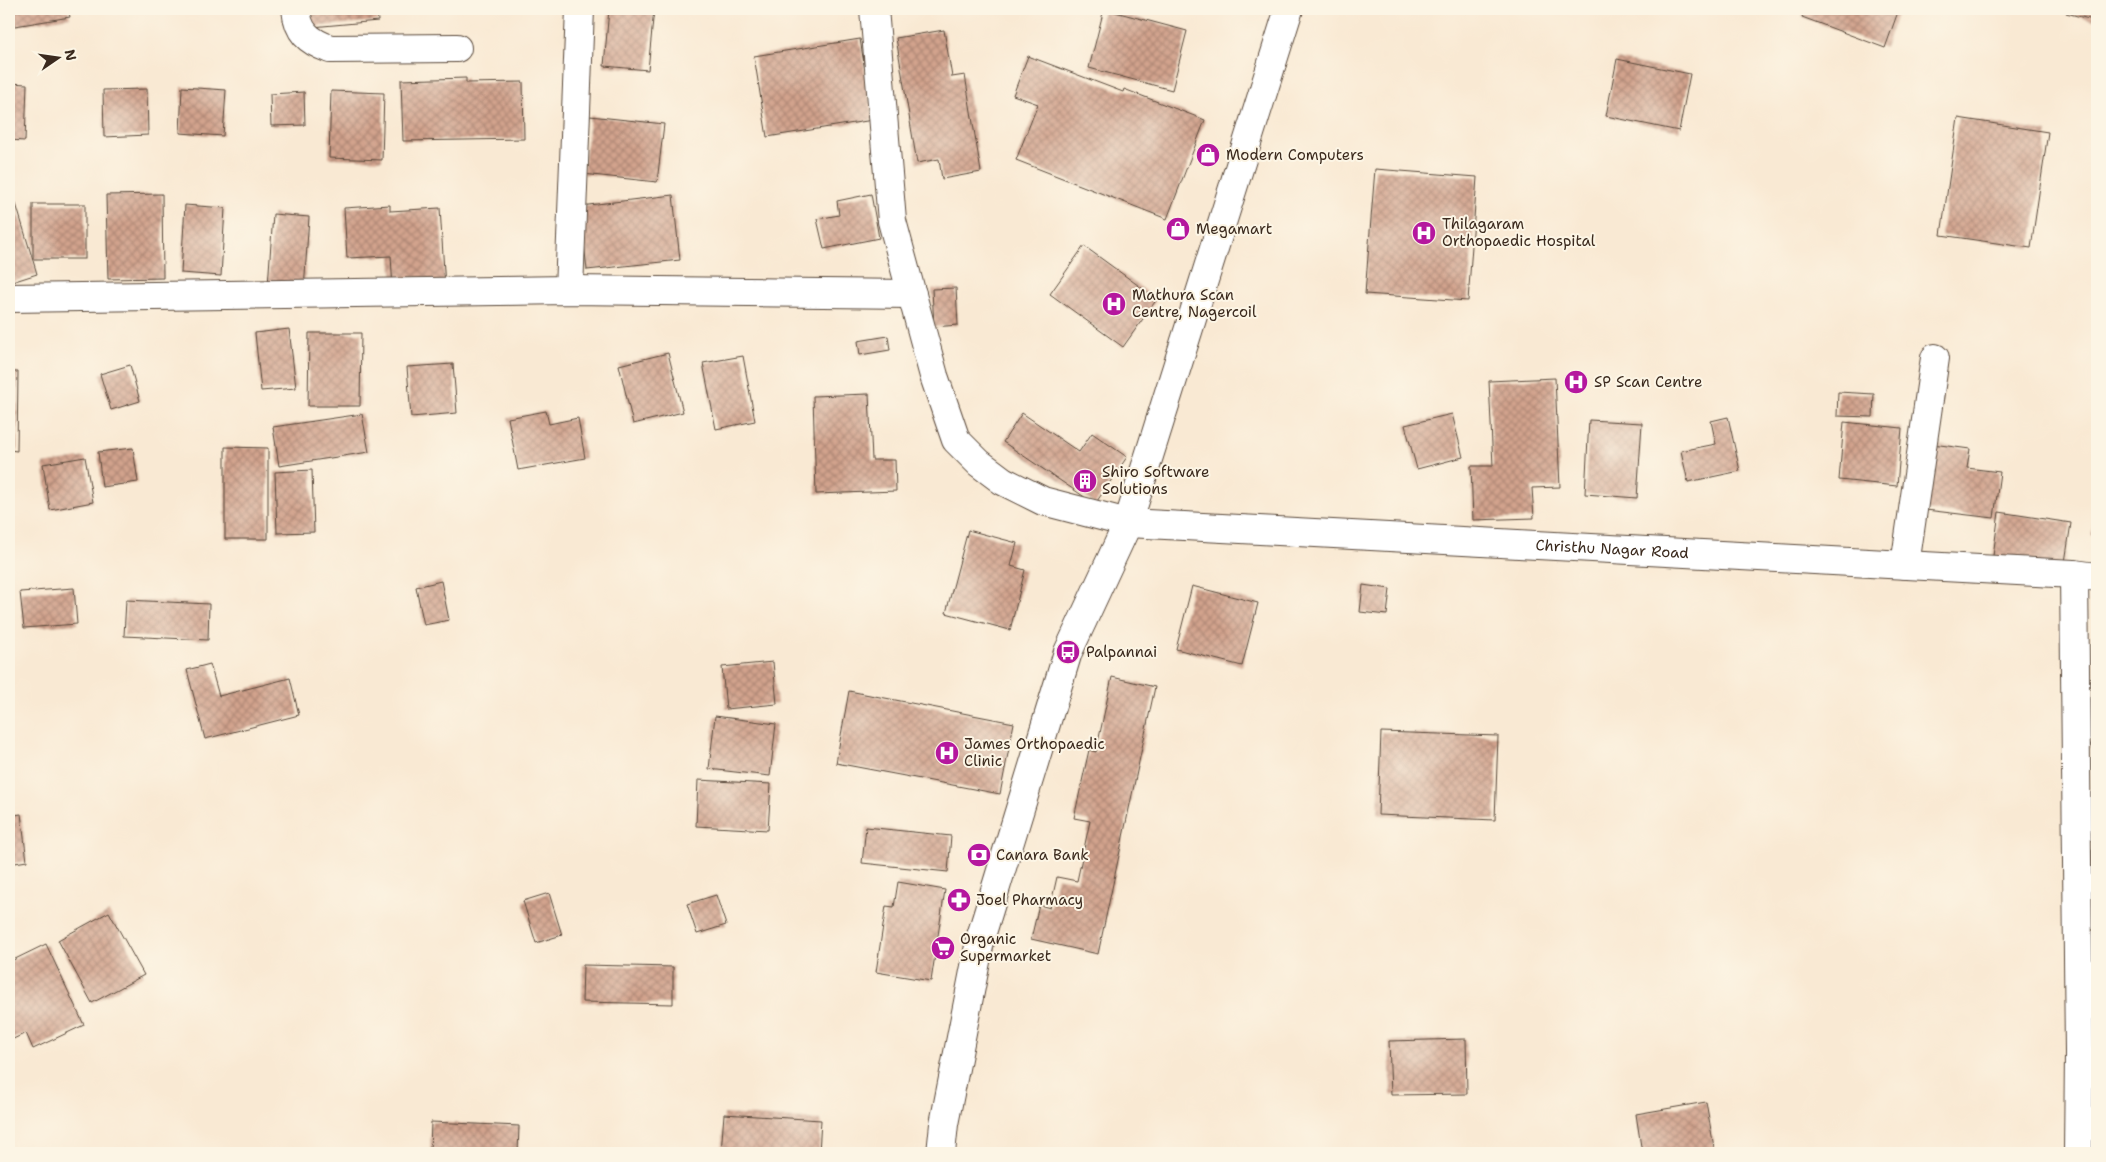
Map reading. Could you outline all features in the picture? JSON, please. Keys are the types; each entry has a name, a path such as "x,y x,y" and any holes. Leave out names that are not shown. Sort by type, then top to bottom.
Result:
{"main road":[{"path":"296,9 299,28 312,40 330,48 457,48"},
{"path":"569,290 580,9"},
{"name":"Christhu Nagar Road","path":"874,9 892,221 934,376 956,440 979,463 1003,481 1035,497 1128,523 2086,576"},
{"path":"941,1153 944,1124 981,936 1068,652 1128,523 1289,9"},
{"path":"9,298 569,290 912,294"},
{"path":"1905,565 1935,358"},
{"path":"2078,1153 2086,576"}],"building":[{"path":"9,9 68,9 70,17 9,27"},
{"path":"311,9 377,9 378,21 312,27"},
{"path":"609,9 654,9 648,70 604,66"},
{"path":"1104,9 1187,31 1172,90 1089,68"},
{"path":"1805,9 1899,9 1885,48 1802,17"},
{"path":"2067,9 2097,9 2097,21 2066,13"},
{"path":"944,30 952,77 965,75 981,172 942,179 939,159 917,163 896,38"},
{"path":"860,39 873,120 767,137 754,56"},
{"path":"1028,56 1123,92 1124,89 1205,120 1167,219 1016,160 1038,104 1013,95"},
{"path":"1617,59 1690,74 1679,131 1606,116"},
{"path":"466,78 466,83 523,82 524,139 403,141 401,80"},
{"path":"9,83 27,84 25,141 9,140"},
{"path":"182,87 226,90 223,136 180,133"},
{"path":"147,89 148,135 104,137 103,90"},
{"path":"331,91 384,93 382,160 329,158"},
{"path":"304,92 305,125 271,126 270,94"},
{"path":"590,116 664,124 657,182 583,174"},
{"path":"1958,118 2048,132 2031,248 1941,235"},
{"path":"1375,169 1477,177 1468,301 1365,294"},
{"path":"11,187 37,274 9,283 9,188"},
{"path":"162,194 163,278 108,279 106,195"},
{"path":"871,194 879,238 824,249 817,219 839,215 837,201"},
{"path":"673,195 680,260 587,270 580,206"},
{"path":"33,204 85,204 85,259 33,259"},
{"path":"185,205 225,208 221,276 181,273"},
{"path":"390,205 390,211 440,208 445,287 393,289 391,256 347,258 344,208"},
{"path":"273,214 309,217 304,289 268,286"},
{"path":"1084,246 1157,299 1123,347 1050,294"},
{"path":"956,288 958,325 934,327 932,289"},
{"path":"289,329 296,388 261,391 255,333"},
{"path":"309,333 361,333 360,406 308,406"},
{"path":"888,336 890,350 860,355 858,341"},
{"path":"668,353 683,412 633,424 619,365"},
{"path":"743,356 755,421 716,429 703,363"},
{"path":"453,364 457,413 411,417 407,367"},
{"path":"130,365 140,401 111,410 100,374"},
{"path":"9,372 18,372 17,451 9,450"},
{"path":"1555,378 1560,487 1532,488 1534,518 1473,520 1471,466 1493,466 1489,381"},
{"path":"1838,392 1874,394 1873,417 1837,416"},
{"path":"869,394 872,460 895,460 896,491 816,494 813,396"},
{"path":"546,411 549,424 578,418 585,458 518,470 508,418"},
{"name":"Shiro Software Solutions","path":"1022,413 1079,452 1092,433 1127,457 1095,504 1003,442"},
{"path":"362,414 369,452 279,466 273,427"},
{"path":"1452,414 1463,457 1417,469 1405,425"},
{"path":"1728,417 1740,471 1688,482 1681,451 1716,444 1711,421"},
{"path":"1589,420 1642,423 1637,498 1585,494"},
{"path":"1844,422 1902,428 1897,486 1839,480"},
{"path":"1925,443 1970,449 1967,468 2000,472 1994,518 1917,509"},
{"path":"225,447 268,448 268,539 225,539"},
{"path":"133,448 138,482 102,487 98,452"},
{"path":"85,457 93,502 50,510 43,464"},
{"path":"312,470 314,532 277,533 275,472"},
{"path":"2097,500 2097,537 2091,536"},
{"path":"1999,512 2071,523 2062,582 1993,556"},
{"path":"968,530 1017,543 1011,566 1025,570 1010,630 946,613"},
{"path":"441,581 449,620 424,625 416,587"},
{"path":"1363,585 1390,589 1387,615 1360,612"},
{"path":"1192,586 1258,603 1242,666 1176,649"},
{"path":"74,588 77,624 24,628 20,592"},
{"path":"126,600 209,604 208,640 124,636"},
{"path":"773,662 777,704 726,709 722,667"},
{"path":"210,664 219,696 290,678 299,715 205,739 187,670"},
{"path":"1112,677 1155,687 1098,954 1031,939 1039,905 1050,908 1057,877 1077,881 1090,821 1074,818 1089,750 1096,752"},
{"path":"849,691 1014,723 1000,794 836,763"},
{"path":"715,716 776,724 770,776 709,769"},
{"path":"1381,732 1498,736 1495,820 1378,815"},
{"path":"2097,742 2097,761 2091,744"},
{"path":"698,780 771,784 768,830 696,826"},
{"path":"21,814 27,861 9,864 9,816"},
{"path":"866,827 951,836 948,872 862,863"},
{"path":"2092,850 2097,850 2097,873 2092,873"},
{"path":"898,882 945,890 931,981 876,972 886,906 894,907"},
{"path":"549,893 562,935 536,943 523,901"},
{"path":"716,895 726,925 697,934 687,904"},
{"path":"109,912 144,975 92,1003 58,940"},
{"path":"46,944 84,1025 33,1049 26,1033 9,1041 9,962"},
{"path":"583,965 673,967 673,1004 582,1002"},
{"path":"2097,1036 2097,1062 2091,1060"},
{"path":"1466,1039 1467,1094 1391,1095 1389,1041"},
{"path":"1706,1102 1715,1153 1642,1153 1636,1114"},
{"path":"724,1114 821,1120 819,1153 721,1153"},
{"path":"431,1122 519,1126 518,1153 430,1153"}],"place":[{"name":"Modern Computers","path":"1208,155"},
{"name":"Megamart","path":"1178,229"},
{"name":"Thilagaram Orthopaedic Hospital","path":"1424,233"},
{"name":"Mathura Scan Centre, Nagercoil","path":"1114,304"},
{"name":"SP Scan Centre","path":"1576,382"},
{"name":"Shiro Software Solutions","path":"1085,481"},
{"name":"Palpannai","path":"1068,652"},
{"name":"James Orthopaedic Clinic","path":"947,753"},
{"name":"Canara Bank","path":"979,855"},
{"name":"Joel Pharmacy","path":"959,900"},
{"name":"Organic Supermarket","path":"943,948"}]}
